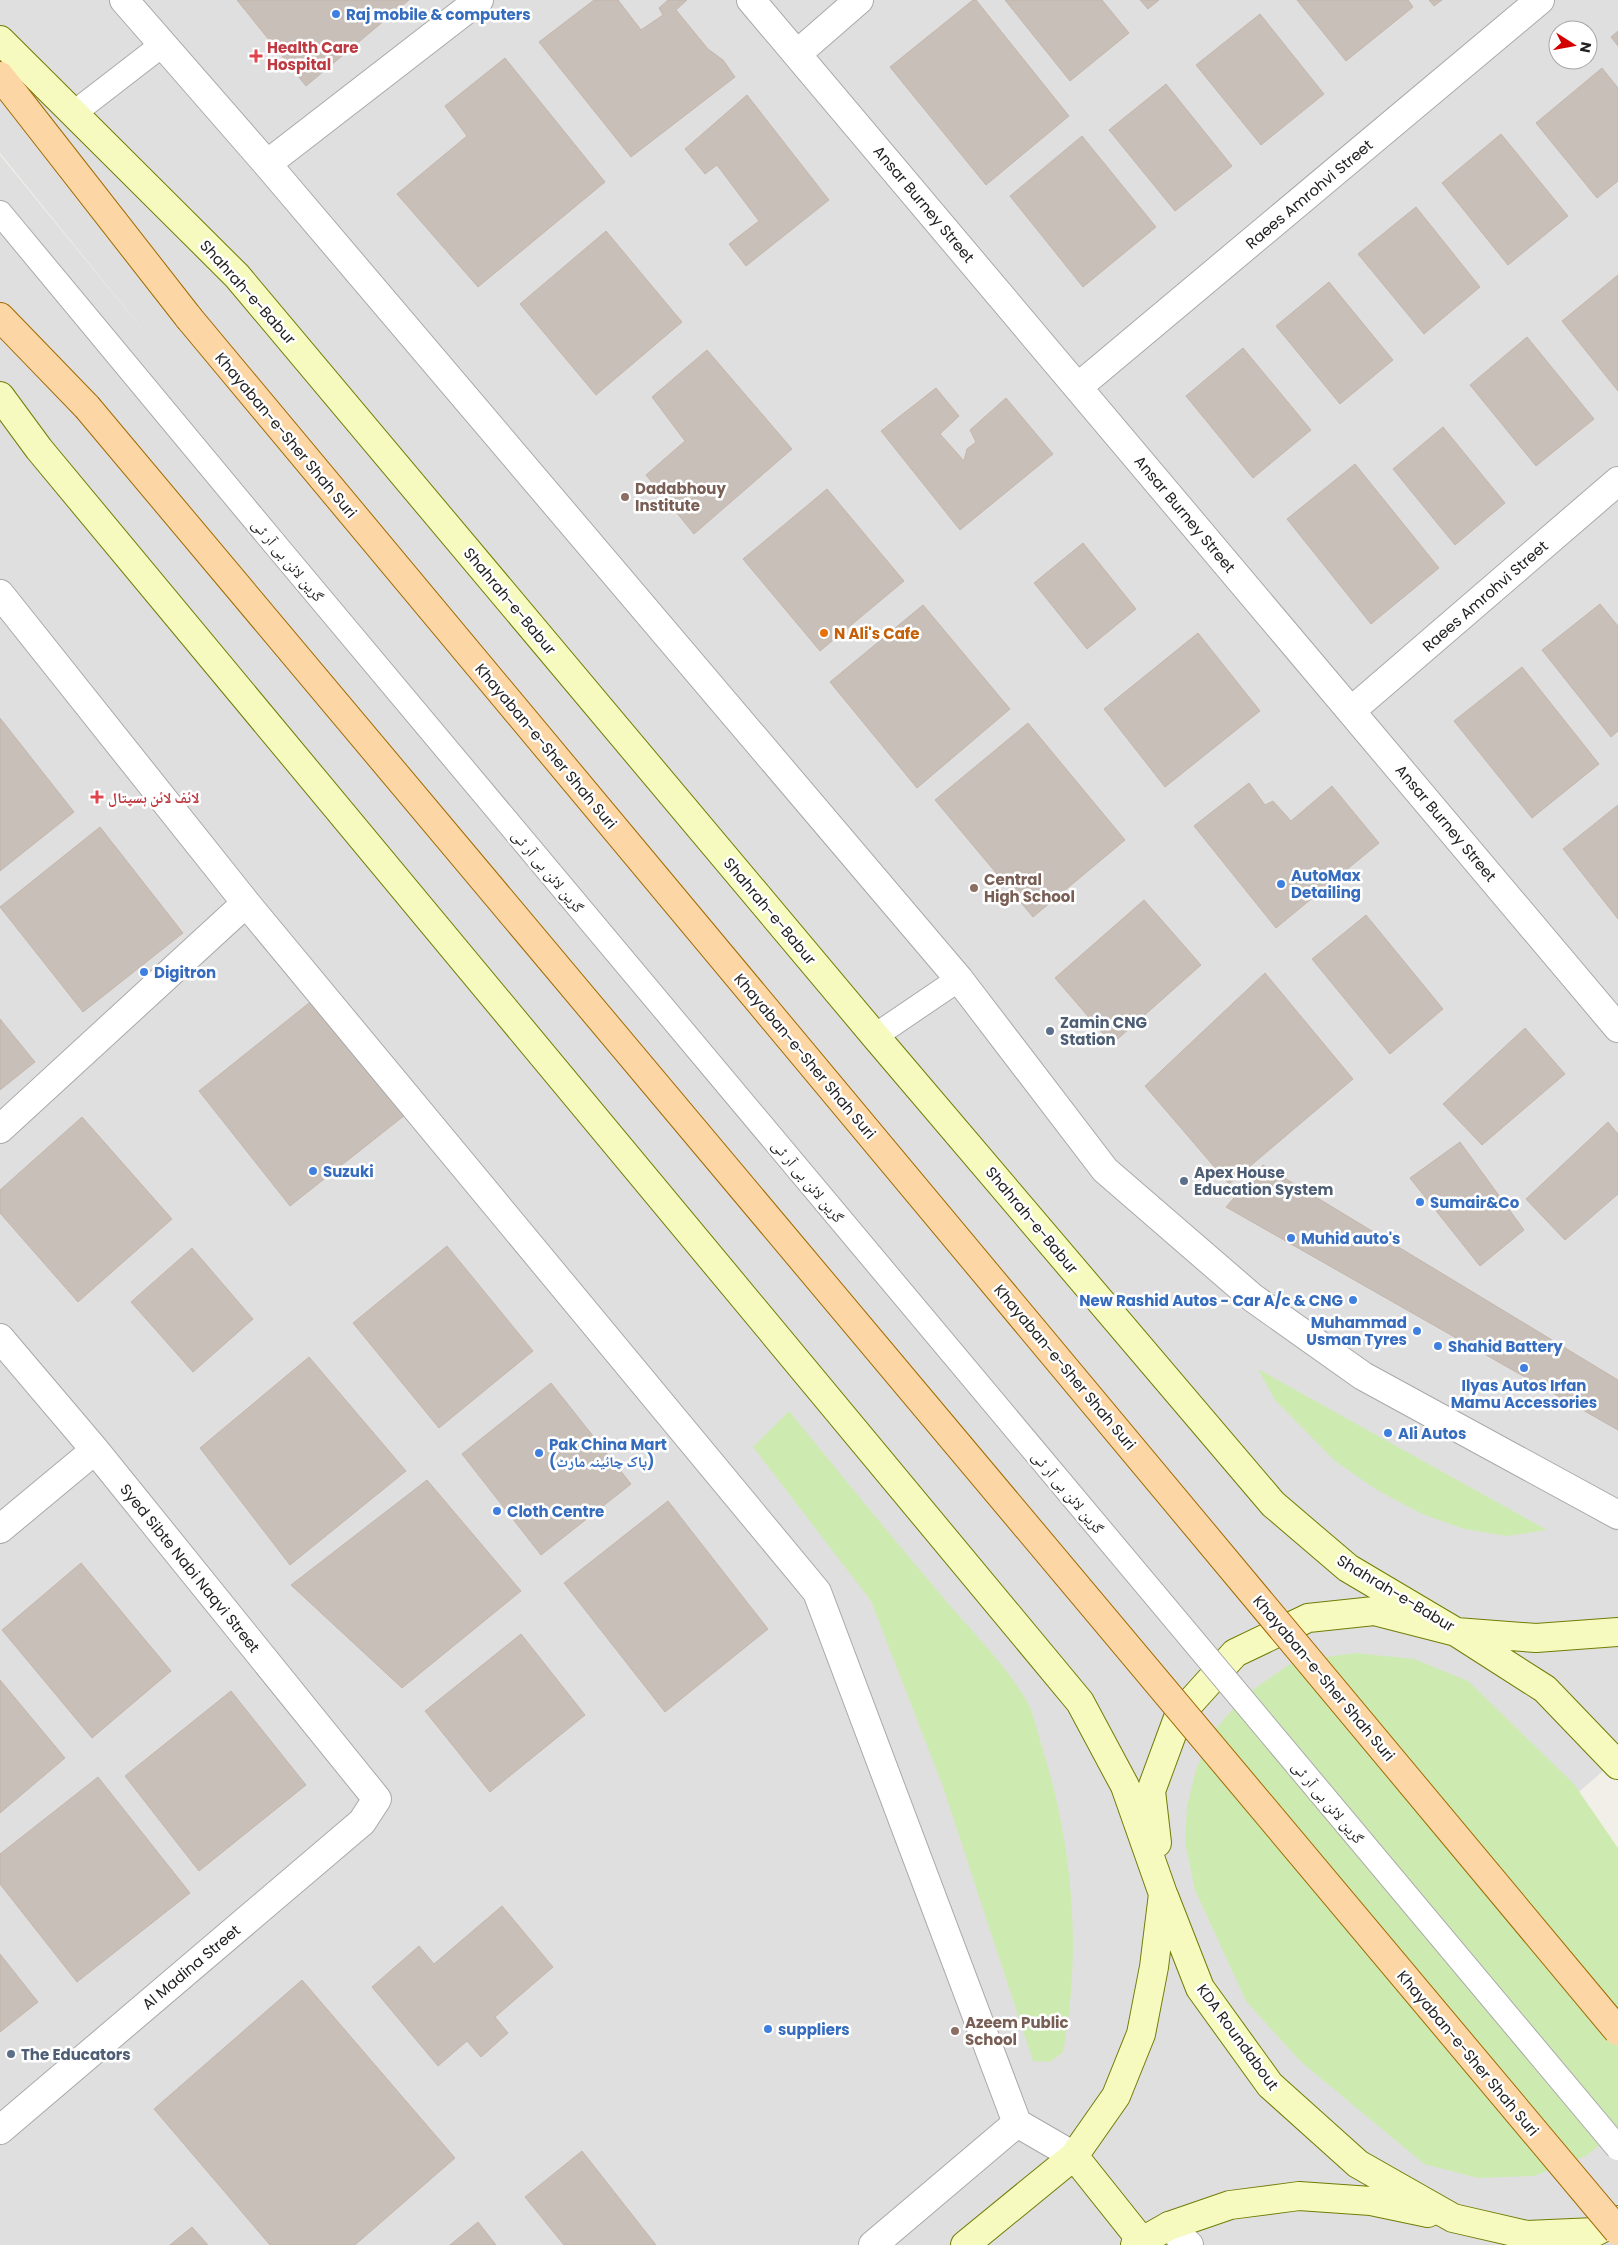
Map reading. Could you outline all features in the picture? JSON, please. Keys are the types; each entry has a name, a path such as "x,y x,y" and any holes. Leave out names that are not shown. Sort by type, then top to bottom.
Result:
{"main road":[{"name":"Shahrah-e-Babur","path":"0,40 237,276 875,1036 1273,1504 1348,1568 1456,1632 1536,1638 1618,1632"},
{"name":"Khayaban-e-Sher Shah Suri","path":"0,76 189,318 1618,2030"},
{"name":"Khayaban-e-Sher Shah Suri","path":"0,316 87,407 1618,2232"},
{"path":"0,396 45,456 1080,1702 1125,1786 1163,1894 1154,1967 1141,2034 1116,2096 1074,2156 965,2245"},
{"name":"KDA Roundabout","path":"1618,1765 1545,1690 1456,1632 1374,1611 1308,1618 1235,1653 1179,1715 1151,1791 1163,1894 1200,1988 1270,2085 1358,2164 1453,2218 1527,2236 1595,2232 1618,2220"},
{"path":"1074,2156 1138,2242 1168,2226 1230,2205 1299,2196 1371,2201 1453,2218 1491,2245"}],"street":[{"path":"124,0 267,164 959,980 1106,1170 1254,1298 1363,1376 1618,1515"},
{"path":"267,164 479,0"},
{"name":"Ansar Burney Street","path":"751,0 1618,1028"},
{"path":"797,54 859,0"},
{"name":"Raees Amrohvi Street","path":"1078,388 1540,0"},
{"name":"Raees Amrohvi Street","path":"1351,710 1618,481"},
{"path":"0,594 246,902 816,1592 1017,2122 1074,2156"},
{"path":"0,1129 246,902"},
{"name":"Syed Sibte Nabi Naqvi Street","path":"0,1338 95,1450 377,1799"},
{"path":"0,1529 95,1450"},
{"name":"Al Madina Street","path":"0,2130 362,1822 377,1799"},
{"path":"872,2245 1017,2122"},
{"path":"1168,2226 1189,2245"}],"lane":[{"path":"74,113 162,45"},
{"name":"گرین لائن بی آر ٹی","path":"0,213 1618,2148"},
{"path":"875,1036 959,980"}],"shaded area":[{"path":"0,0 1618,0 1618,1758 1435,1917 1618,2160 1618,2245 0,2245 0,155 164,356 0,153"}],"green space":[{"path":"1258,1369 1547,1530 1507,1536 1464,1529 1422,1514 1377,1490 1335,1461 1275,1400"},
{"path":"789,1411 952,1608 998,1660 1019,1688 1035,1720 1053,1787 1068,1862 1073,1938 1069,2014 1063,2052 1050,2062 1033,2061 943,1787 871,1601 753,1447"},
{"path":"1355,1653 1414,1659 1468,1681 1574,1784 1618,1848 1618,2131 1586,2156 1534,2176 1478,2178 1424,2164 1300,2061 1246,2001 1195,1890 1185,1842 1187,1806 1196,1770 1212,1733 1245,1695 1293,1662"}],"building":[{"path":"237,0 409,0 306,86"},
{"path":"594,0 618,0 641,30 663,15 659,8 668,0 687,0 676,10 708,49 723,60 735,77 631,157 539,42"},
{"path":"973,0 976,0 1069,116 986,185 890,67"},
{"path":"1005,0 1102,0 1129,33 1070,81"},
{"path":"1140,0 1159,0 1148,9"},
{"path":"1297,0 1408,0 1413,7 1346,61"},
{"path":"1429,0 1442,0 1434,6"},
{"path":"1260,14 1324,94 1261,145 1196,65"},
{"path":"1618,31 1618,46 1611,37"},
{"path":"505,58 605,182 478,287 397,194 467,136 445,106"},
{"path":"1602,68 1618,88 1618,181 1597,198 1536,123"},
{"path":"1166,84 1232,166 1175,211 1109,130"},
{"path":"747,95 829,200 746,266 729,244 759,221 717,165 705,174 685,149"},
{"path":"1501,134 1568,216 1508,265 1442,183"},
{"path":"1082,136 1156,227 1083,287 1010,196"},
{"path":"1416,207 1480,287 1424,334 1358,254"},
{"path":"606,231 682,322 596,395 520,304"},
{"path":"1618,275 1618,391 1562,321"},
{"path":"1329,282 1393,360 1340,404 1276,326"},
{"path":"1527,337 1594,419 1536,466 1470,385"},
{"path":"1243,348 1311,430 1253,478 1186,396"},
{"path":"707,350 792,449 694,534 646,475 685,441 652,397"},
{"path":"936,388 959,416 940,434 964,461 967,449 976,442 970,430 1006,398 1053,454 960,530 881,431"},
{"path":"1443,427 1505,503 1455,545 1393,469"},
{"path":"1355,464 1439,568 1371,624 1287,519"},
{"path":"827,489 904,581 820,651 743,559"},
{"path":"1083,543 1136,609 1087,649 1034,583"},
{"path":"1600,604 1618,626 1618,731 1611,737 1542,650"},
{"path":"923,605 1010,709 917,788 830,682"},
{"path":"1198,633 1260,711 1165,787 1104,709"},
{"path":"1522,667 1599,764 1532,818 1454,721"},
{"path":"0,718 74,812 0,871"},
{"path":"1028,723 1125,840 1033,917 935,800"},
{"path":"1249,783 1265,805 1273,801 1291,821 1332,786 1379,843 1276,928 1194,826"},
{"path":"1618,805 1618,919 1563,849"},
{"path":"100,827 183,933 83,1012 0,907"},
{"path":"1144,900 1201,965 1112,1044 1055,978"},
{"path":"1366,915 1443,1009 1390,1054 1312,959"},
{"path":"1265,973 1353,1079 1229,1184 1145,1086"},
{"path":"314,999 405,1115 290,1206 199,1091"},
{"path":"0,1019 35,1062 0,1090"},
{"path":"1525,1028 1565,1074 1482,1145 1443,1104"},
{"path":"82,1117 172,1219 78,1302 0,1213 0,1190"},
{"path":"1608,1122 1618,1134 1618,1194 1565,1240 1526,1199"},
{"path":"1460,1142 1524,1230 1480,1266 1410,1178"},
{"path":"1263,1165 1618,1380 1618,1430 1226,1207"},
{"path":"447,1246 533,1351 439,1428 353,1323"},
{"path":"192,1248 253,1319 193,1372 131,1302"},
{"path":"309,1357 406,1471 290,1565 200,1448"},
{"path":"551,1383 631,1484 541,1555 462,1454"},
{"path":"427,1480 521,1591 402,1688 291,1585"},
{"path":"668,1501 768,1629 665,1712 564,1583"},
{"path":"81,1563 171,1671 92,1738 2,1630"},
{"path":"521,1634 585,1715 490,1792 425,1711"},
{"path":"0,1680 65,1758 0,1813"},
{"path":"231,1691 306,1785 199,1871 125,1776"},
{"path":"98,1777 190,1893 77,1982 0,1884 0,1854"},
{"path":"502,1906 553,1967 495,2017 508,2033 481,2057 467,2041 438,2066 372,1987 419,1946 434,1964"},
{"path":"0,1954 38,2002 0,2032"},
{"path":"302,1980 455,2158 355,2245 270,2245 154,2109"},
{"path":"582,2151 656,2245 564,2245 525,2197"},
{"path":"478,2222 496,2245 450,2245"},
{"path":"192,2227 208,2245 170,2245"}],"place":[{"name":"Raj mobile & computers","path":"336,14"},
{"name":"Health Care Hospital","path":"256,56"},
{"name":"Dadabhouy Institute","path":"625,497"},
{"name":"N Ali's Cafe","path":"824,633"},
{"name":"لائف لائن ہسپتال","path":"97,797"},
{"name":"AutoMax Detailing","path":"1281,884"},
{"name":"Central High School","path":"974,888"},
{"name":"Digitron","path":"144,972"},
{"name":"Zamin CNG Station","path":"1050,1031"},
{"name":"Suzuki","path":"313,1171"},
{"name":"Apex House Education System","path":"1184,1181"},
{"name":"Sumair&Co","path":"1420,1202"},
{"name":"Muhid auto's","path":"1291,1238"},
{"name":"New Rashid Autos - Car A/c & CNG","path":"1353,1300"},
{"name":"Muhammad Usman Tyres","path":"1417,1331"},
{"name":"Shahid Battery","path":"1438,1346"},
{"name":"Ilyas Autos Irfan Mamu Accessories","path":"1524,1368"},
{"name":"Ali Autos","path":"1388,1433"},
{"name":"Pak China Mart (پاک چائینہ مارٹ)","path":"539,1453"},
{"name":"Cloth Centre","path":"497,1511"},
{"name":"suppliers","path":"768,2029"},
{"name":"Azeem Public School","path":"955,2031"},
{"name":"The Educators","path":"11,2054"}]}
